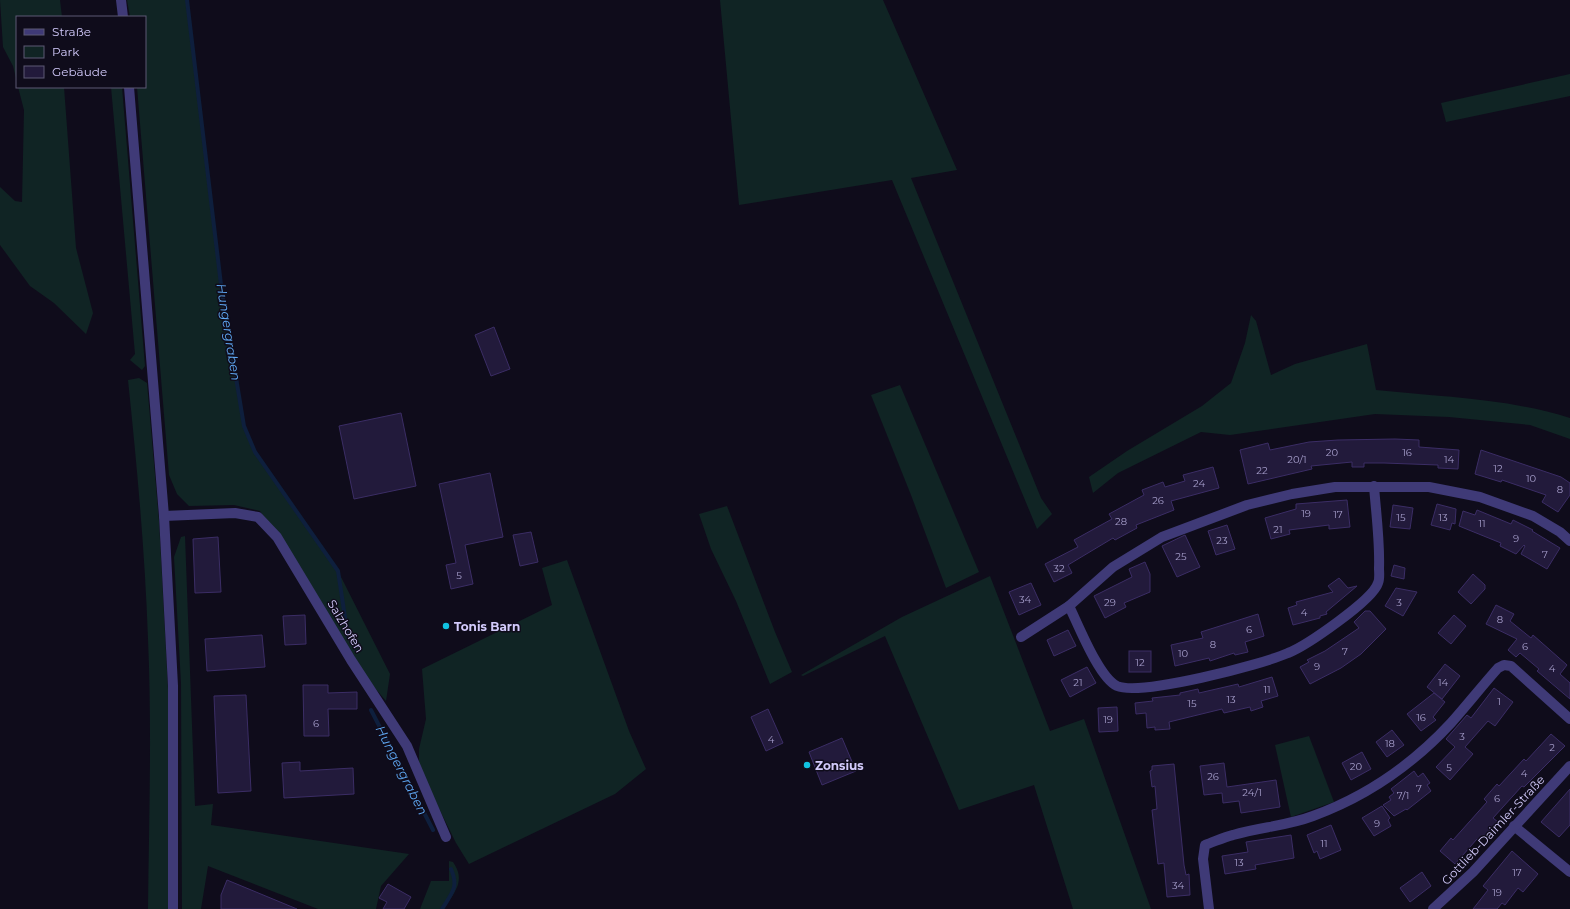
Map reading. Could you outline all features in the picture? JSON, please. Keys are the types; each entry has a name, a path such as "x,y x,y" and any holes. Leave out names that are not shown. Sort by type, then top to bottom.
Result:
{"street":[{"path":"121,0 123,16"},
{"path":"129,88 164,516 173,686 173,909"},
{"path":"1070,606 1093,657 1106,677 1117,686 1147,688 1209,676 1289,653 1339,620 1369,596 1378,583 1379,560 1374,486"},
{"path":"1021,637 1070,606 1113,568 1135,552 1169,534 1247,505 1292,494 1335,487 1429,487 1480,497 1532,516 1560,532 1570,541"},
{"name":"Salzhofen","path":"164,516 235,513 258,517 277,537 351,660 407,746 446,837"},
{"path":"1209,909 1203,859 1205,846 1233,835 1285,825 1314,816 1344,803 1385,780 1418,754 1450,724 1498,668 1504,665 1512,666 1570,719"},
{"name":"Gottlieb-Daimler-Straße","path":"1433,909 1474,872 1514,826 1570,766"},
{"path":"1514,826 1570,872"}],"green space":[{"path":"0,0 60,0 62,16 16,16 16,78 13,66 3,47"},
{"path":"127,0 187,0 222,293 244,426 255,452 338,571 390,674 386,701 351,660 288,552 260,511 234,505 189,506 177,494 169,475 137,88 146,88 146,16 130,16"},
{"path":"720,0 883,0 957,170 911,178 1041,498 1052,514 1037,529 892,180 739,205"},
{"path":"1570,74 1570,96 1446,122 1441,103"},
{"path":"18,88 64,88 76,248 93,313 86,334 54,303 30,286 0,245 0,187 15,201 22,202 24,110"},
{"path":"111,88 122,88 145,366 142,370 130,360 135,354"},
{"path":"1251,315 1256,321 1271,375 1295,364 1367,344 1376,390 1474,399 1546,411 1570,418 1570,439 1530,425 1449,417 1375,414 1230,435 1201,432 1118,473 1093,493 1089,477 1127,451 1202,406 1231,383 1245,343"},
{"path":"139,378 147,383 159,521 168,689 168,909 148,909 150,740 148,639 145,574 128,380"},
{"path":"900,385 979,572 946,588 871,395"},
{"path":"727,506 775,632 792,672 770,684 736,601 711,549 699,514"},
{"path":"185,536 195,806 213,804 211,825 409,854 381,886 376,909 318,909 208,866 201,909 182,909 181,683 174,557 181,537"},
{"path":"567,560 629,731 646,769 615,794 469,864 456,843 419,768 419,749 426,719 422,669 552,605 542,568"},
{"path":"990,576 1050,731 1084,719 1151,909 1073,909 1034,785 959,810 885,636 803,676 801,675 902,617"},
{"path":"1309,736 1334,802 1291,817 1275,745"},
{"path":"449,861 453,862 459,875 458,886 452,897 444,909 420,909 431,881 449,881"}],"building":[{"path":"494,327 510,369 491,376 475,335"},
{"path":"401,413 416,486 354,499 339,426"},
{"path":"1395,439 1419,440 1419,447 1459,450 1458,469 1438,468 1438,465 1384,463 1364,463 1364,467 1352,467 1352,462 1311,466 1312,469 1248,484 1240,450 1268,443 1270,450 1309,442"},
{"path":"1481,450 1561,477 1570,483 1570,495 1558,512 1542,502 1546,495 1502,480 1501,482 1475,474"},
{"path":"1213,467 1219,488 1171,501 1174,510 1136,525 1137,528 1115,540 1113,538 1068,565 1072,573 1054,582 1045,564 1078,547 1074,540 1112,519 1109,514 1144,495 1142,490 1163,482 1165,487 1185,481 1183,475"},
{"path":"490,473 503,537 465,545 473,584 451,589 446,565 456,563 439,484"},
{"path":"1347,500 1350,527 1329,529 1329,525 1289,530 1290,534 1271,539 1265,518 1296,509 1296,504"},
{"path":"1437,504 1456,509 1455,524 1452,523 1450,530 1431,525"},
{"path":"1393,505 1413,508 1410,529 1390,527"},
{"path":"1477,510 1511,524 1513,520 1533,530 1532,531 1560,548 1547,569 1521,554 1525,546 1524,545 1516,554 1500,546 1501,543 1459,526 1463,511 1475,515"},
{"path":"1227,525 1235,549 1216,555 1208,531"},
{"path":"531,532 538,562 520,566 513,535"},
{"path":"1185,535 1200,567 1177,577 1162,546"},
{"path":"218,537 221,592 195,593 193,539"},
{"path":"1145,562 1150,574 1150,592 1124,603 1126,607 1105,618 1094,596 1132,577 1129,569"},
{"path":"1394,565 1405,568 1404,579 1391,576"},
{"path":"1473,574 1485,585 1485,589 1471,604 1458,592"},
{"path":"1339,578 1348,588 1357,586 1326,612 1327,614 1320,616 1320,618 1293,625 1288,608 1297,605 1296,602 1333,592 1328,586"},
{"path":"1031,583 1041,605 1019,615 1009,592"},
{"path":"1396,588 1417,592 1403,616 1385,606"},
{"path":"1496,605 1514,614 1510,621 1531,638 1533,635 1567,665 1560,674 1570,683 1570,699 1537,671 1539,669 1520,653 1516,657 1508,650 1517,639 1486,624"},
{"path":"1365,611 1370,611 1386,629 1361,654 1341,668 1310,684 1300,667 1309,662 1307,660 1325,651 1359,628 1354,622"},
{"path":"1258,614 1264,636 1245,642 1248,652 1235,655 1234,653 1210,661 1209,658 1175,666 1171,645 1203,638 1201,632"},
{"path":"305,615 306,644 285,645 283,616"},
{"path":"1454,615 1466,626 1451,644 1438,633"},
{"path":"1068,630 1076,646 1054,656 1047,640"},
{"path":"262,635 265,667 207,671 205,639"},
{"path":"1129,651 1151,651 1151,672 1129,672"},
{"path":"1445,664 1460,676 1442,699 1427,687"},
{"path":"1087,667 1096,683 1070,697 1061,680"},
{"path":"1272,677 1278,696 1261,701 1263,707 1251,711 1250,707 1224,713 1222,709 1169,722 1170,729 1155,730 1155,727 1147,728 1146,713 1136,714 1135,703 1153,701 1152,698 1180,695 1180,693 1198,689 1199,693 1238,684 1239,687"},
{"path":"303,685 328,685 328,693 357,692 357,709 328,709 329,736 304,736"},
{"path":"1494,688 1513,702 1495,726 1488,721 1465,747 1473,754 1450,780 1436,767 1455,747 1446,739 1467,715 1471,718"},
{"path":"1434,693 1445,702 1433,717 1436,720 1421,731 1407,714"},
{"path":"246,695 251,791 218,793 214,696"},
{"path":"1117,707 1118,731 1099,732 1098,708"},
{"path":"768,709 783,743 766,751 751,717"},
{"path":"1392,730 1404,745 1387,757 1376,742"},
{"path":"1551,734 1565,746 1524,787 1522,786 1493,818 1498,822 1480,841 1477,839 1455,864 1440,851 1451,838 1453,840 1487,802 1484,799 1497,784 1499,786 1524,759 1526,761"},
{"path":"842,738 856,771 822,785 809,752"},
{"path":"1362,752 1371,769 1351,780 1342,763"},
{"path":"300,762 300,771 353,768 354,794 284,798 282,763"},
{"path":"1224,763 1227,787 1276,780 1280,807 1241,813 1239,801 1223,803 1222,793 1204,795 1200,766"},
{"path":"1174,764 1184,865 1186,875 1189,874 1190,895 1167,897 1164,863 1158,864 1152,810 1157,809 1155,786 1152,787 1150,771 1152,770 1152,766"},
{"path":"1414,771 1418,777 1423,773 1430,783 1427,785 1431,791 1407,810 1406,809 1394,816 1383,805 1391,800 1389,797 1394,793 1391,789"},
{"path":"1570,789 1570,825 1559,837 1541,822"},
{"path":"1382,806 1390,818 1388,820 1391,826 1374,836 1362,818"},
{"path":"1331,825 1341,850 1320,859 1317,851 1314,853 1307,835"},
{"path":"1291,835 1294,858 1255,865 1256,869 1225,874 1222,856 1248,852 1246,842"},
{"path":"1512,851 1538,874 1523,892 1518,888 1505,905 1502,903 1497,909 1473,909 1488,890 1483,886"},
{"path":"1422,872 1431,886 1410,902 1400,888"},
{"path":"227,880 297,909 221,909 221,895"},
{"path":"388,884 411,897 404,909 383,909 387,902 379,898"}],"waterway":[{"name":"Hungergraben","path":"187,0 222,293 244,426 255,452 338,571 348,637"},
{"name":"Hungergraben","path":"371,710 433,830"},
{"name":"Hungergraben","path":"442,909 453,890 454,881 451,869"}],"place":[{"name":"Tonis Barn","path":"446,626"},
{"name":"Zonsius","path":"807,765"}]}
